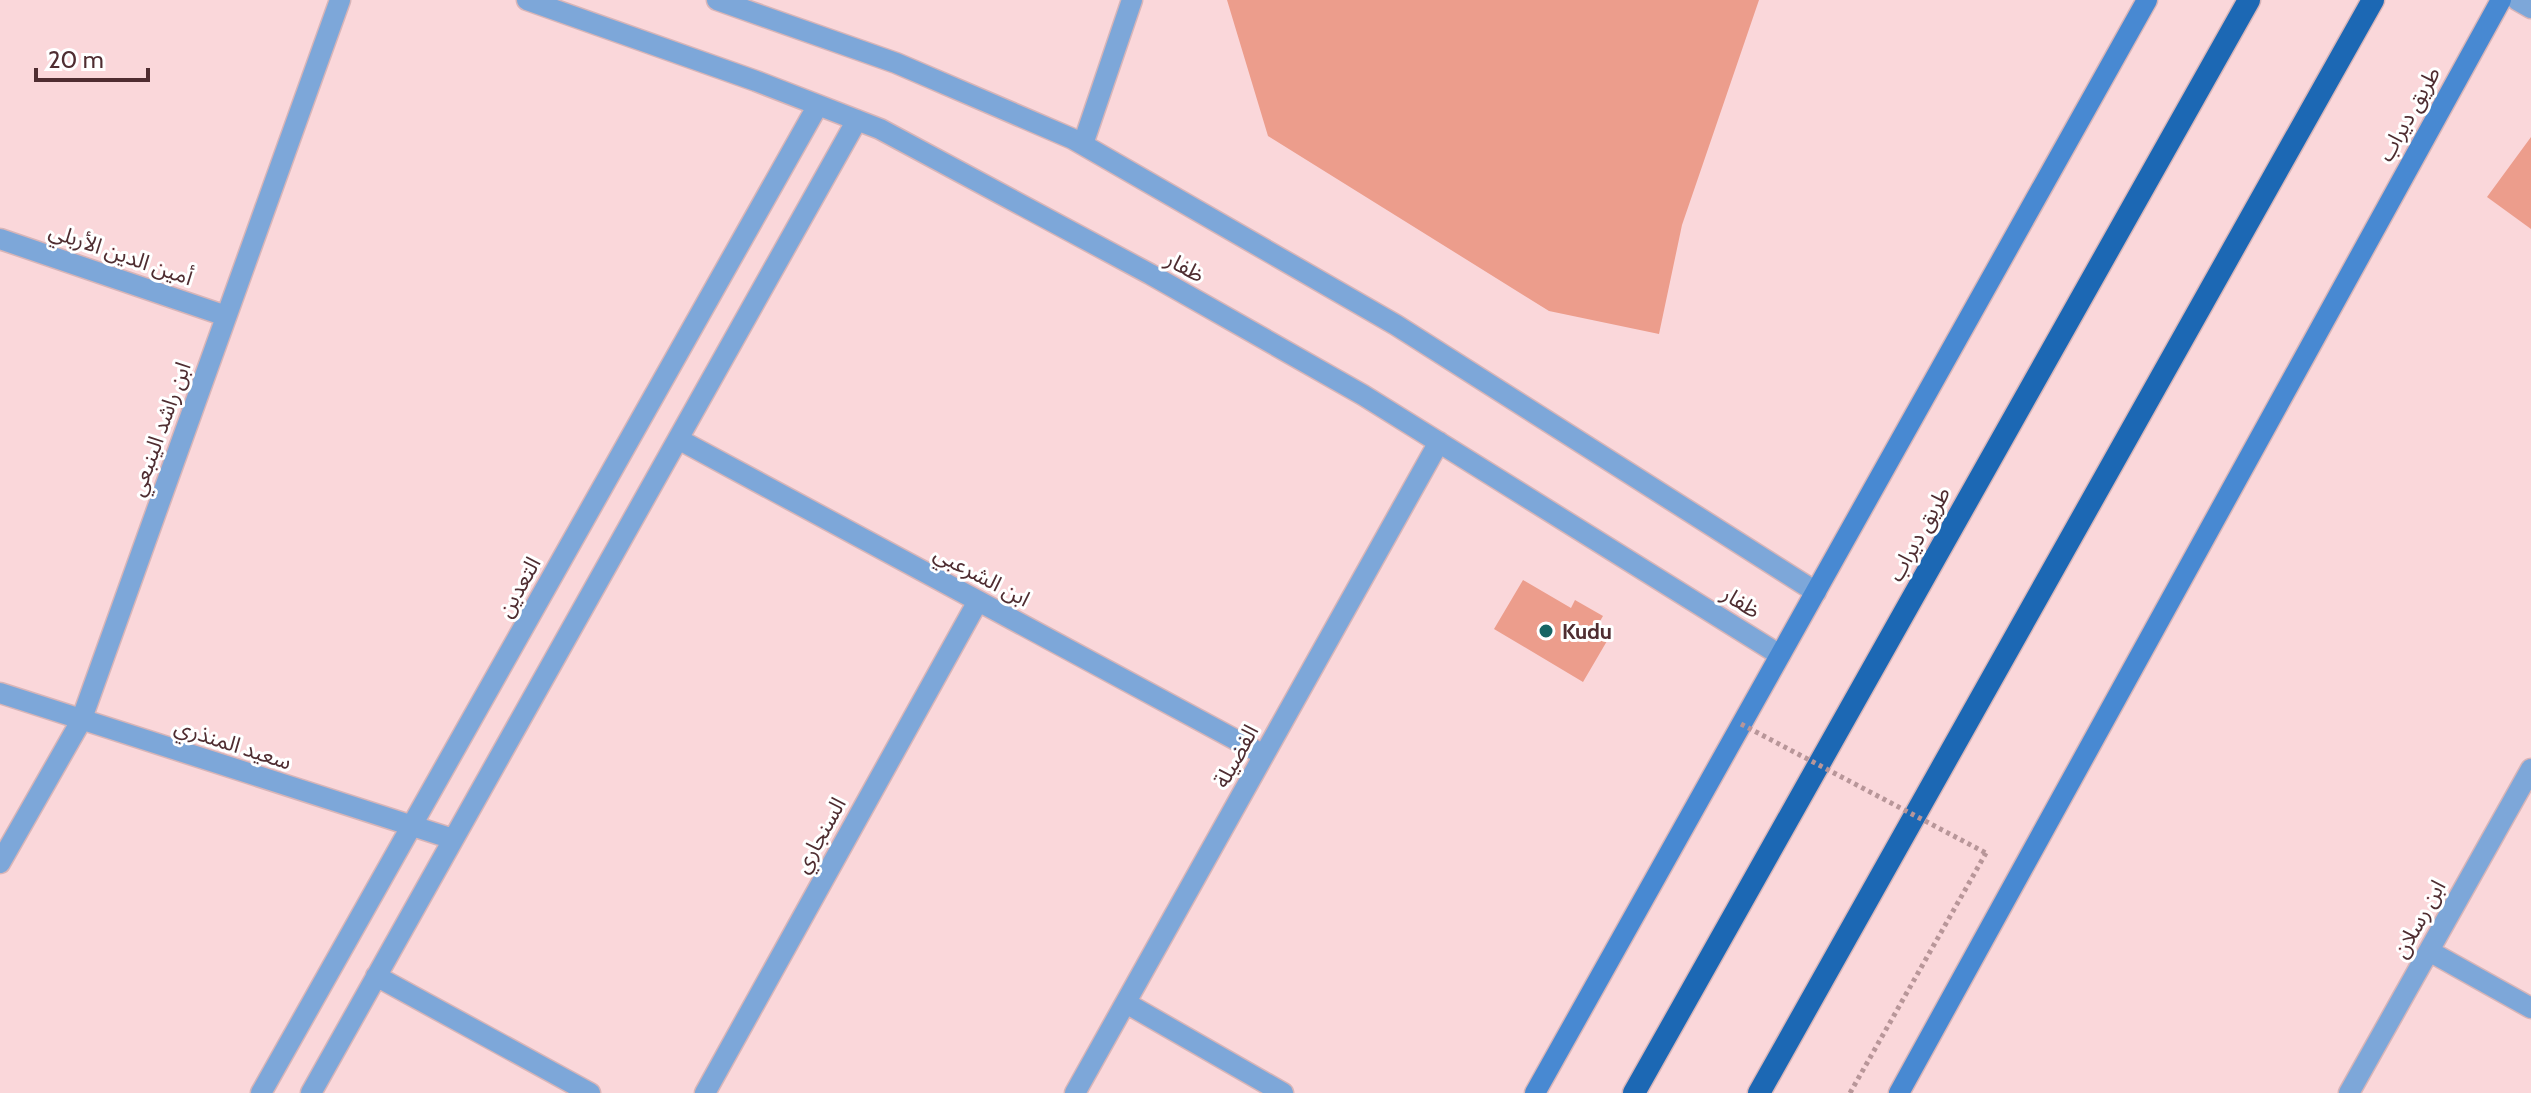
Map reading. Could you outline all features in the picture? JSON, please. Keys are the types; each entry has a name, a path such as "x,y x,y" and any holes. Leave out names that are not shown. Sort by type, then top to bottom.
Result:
{"highway":[{"name":"طريق ديراب","path":"1634,1093 2249,0"},
{"path":"1759,1093 2373,0"}],"main road":[{"path":"1535,1093 2147,0"},
{"name":"طريق ديراب","path":"1899,1093 2501,0"}],"street":[{"name":"ابن راشد الينبعي","path":"0,863 81,721 340,0"},
{"name":"ظفار","path":"527,0 569,7 893,136 1150,274 1363,395 1780,655"},
{"path":"717,0 896,63 1083,144 1396,325 1816,592"},
{"path":"1083,144 1132,0"},
{"path":"2517,0 2531,8"},
{"name":"التعدين","path":"261,1093 818,105"},
{"path":"311,1093 857,120"},
{"name":"أمين الدين الأربلي","path":"0,239 226,316"},
{"name":"ابن الشرعبي","path":"678,439 1264,755"},
{"name":"الفضيلة","path":"1075,1093 1439,442"},
{"name":"السنجاري","path":"705,1093 978,601"},
{"name":"سعيد المنذري","path":"0,693 453,839"},
{"name":"ابن رسلان","path":"2349,1093 2531,769"},
{"path":"2429,951 2531,1008"},
{"path":"376,976 590,1093"},
{"path":"1126,1003 1283,1093"}],"path":[{"path":"1741,724 1986,853 1850,1093"}],"building":[{"path":"1227,0 1759,0 1682,225 1659,334 1549,311 1268,136"},
{"path":"2531,137 2531,229 2487,197"},
{"name":"Kudu","path":"1523,580 1571,608 1575,600 1603,616 1593,633 1607,641 1583,682 1494,629"}],"place":[{"name":"Kudu","path":"1546,631"}]}
